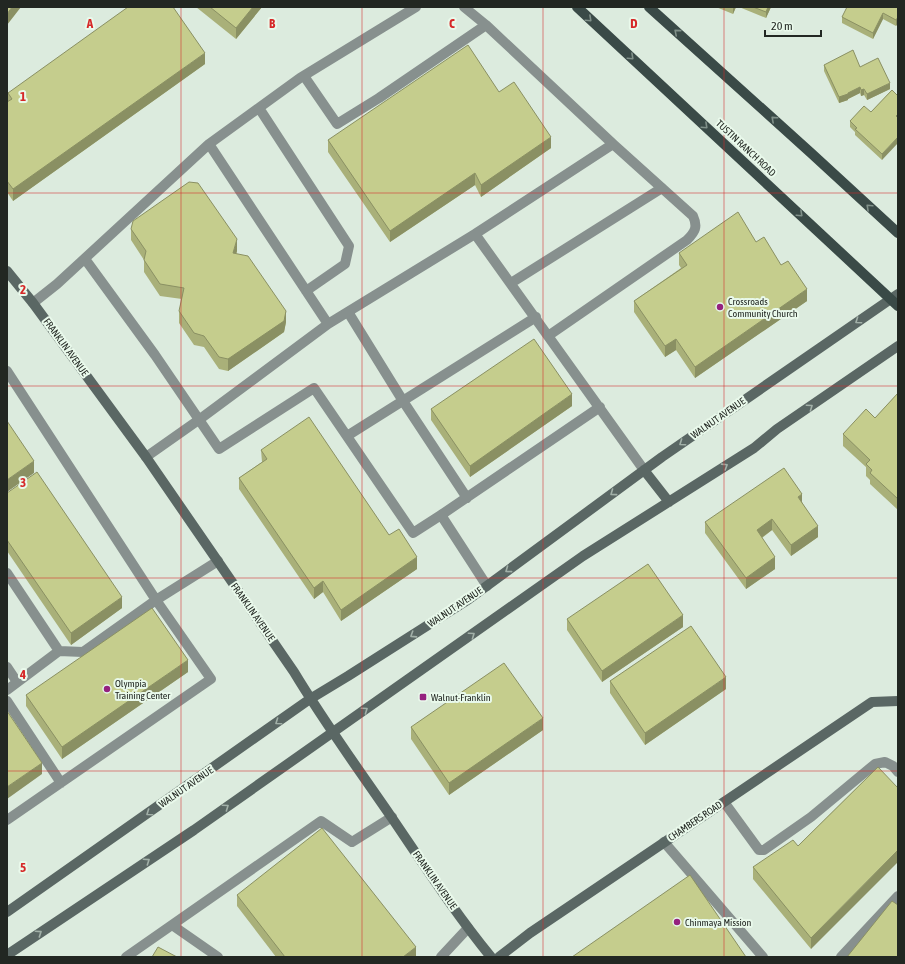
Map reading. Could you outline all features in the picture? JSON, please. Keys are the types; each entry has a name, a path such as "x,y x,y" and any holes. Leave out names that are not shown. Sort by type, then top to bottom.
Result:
{"main road":[{"name":"TUSTIN RANCH ROAD","path":"577,7 894,296 898,306"},
{"path":"649,7 898,233"},
{"name":"FRANKLIN AVENUE","path":"7,272 33,303 146,457 294,672 310,699 334,732 352,761 468,928 491,957"},
{"name":"WALNUT AVENUE","path":"7,912 310,699 469,599 644,470 894,296"},
{"path":"7,955 194,830 584,556 754,448 777,429 898,346"},
{"path":"644,470 669,502"},
{"name":"CHAMBERS ROAD","path":"499,957 530,933 872,702 898,701"}],"lane":[{"path":"33,303 85,259 209,144 304,76 416,7"},
{"path":"464,7 486,25 613,144 693,216 696,222 694,232 687,240 548,336"},
{"path":"304,76 338,124 486,25"},
{"path":"259,108 349,246 345,264 306,291"},
{"path":"209,144 328,324"},
{"path":"146,457 328,324 475,234 613,144"},
{"path":"511,283 662,188"},
{"path":"475,234 536,317 644,470"},
{"path":"85,259 156,355 219,449 314,388 413,533 442,515 600,407"},
{"path":"348,312 403,401 467,498"},
{"path":"347,436 536,317"},
{"path":"7,371 156,600 211,679 7,820"},
{"path":"442,515 486,586"},
{"path":"7,690 59,651 83,652 156,600 218,561"},
{"path":"7,573 59,651"},
{"path":"7,667 18,682"},
{"path":"7,701 61,783"},
{"path":"724,802 759,850 764,850 811,817 875,764 885,762 898,772"},
{"path":"126,957 321,821 352,842 392,817"},
{"path":"664,842 763,957"},
{"path":"841,957 898,896"},
{"path":"172,925 218,957"},
{"path":"441,957 468,928"}],"building":[{"path":"7,7 12,7 7,14"},
{"path":"128,7 173,7 205,53 13,189 7,181 7,102 12,99 8,93"},
{"path":"210,7 253,7 236,28"},
{"path":"753,7 768,7 766,12"},
{"path":"847,7 898,7 898,17 896,20 883,13 873,33 842,17"},
{"path":"468,45 499,92 514,82 551,137 481,185 475,173 390,231 328,140"},
{"path":"853,50 860,67 878,58 890,83 867,94 864,89 861,90 860,87 839,97 824,65"},
{"path":"892,90 898,96 898,114 896,116 898,118 898,137 882,154 855,129 857,128 850,121 864,106 871,112"},
{"path":"189,182 198,183 237,239 233,253 248,256 286,311 284,321 228,359 219,357 204,336 194,333 179,311 184,288 160,284 144,260 146,251 131,229 133,221"},
{"name":"Crossroads Community Church","path":"738,212 756,242 764,237 781,265 788,261 807,289 695,367 676,339 665,346 634,301 687,265 679,253"},
{"path":"534,339 572,394 470,466 431,409"},
{"path":"898,393 898,499 870,473 872,470 866,464 870,460 843,434 866,409 875,418"},
{"path":"309,417 389,535 399,529 417,557 341,610 323,581 314,588 239,478 267,459 261,450"},
{"path":"7,421 34,461 7,480"},
{"path":"784,468 802,494 798,497 818,526 791,545 772,519 757,530 775,557 746,578 705,522"},
{"path":"37,472 122,597 71,633 7,540 7,493"},
{"path":"648,564 683,615 602,671 567,619"},
{"name":"Olympia Training Center","path":"152,608 188,660 62,747 26,695"},
{"path":"691,626 726,677 645,733 610,681"},
{"path":"504,663 543,718 449,783 411,727"},
{"path":"7,711 42,763 7,787"},
{"path":"878,767 898,788 898,850 811,938 753,867 793,840 798,846"},
{"path":"322,828 416,947 403,957 285,957 237,895"},
{"name":"Chinmaya Mission","path":"690,875 746,957 572,957"},
{"path":"892,901 898,905 898,957 847,957"},
{"path":"158,947 177,957 152,957"}],"place":[{"name":"Crossroads Community Church","path":"720,307"},
{"name":"Olympia Training Center","path":"107,689"},
{"name":"Walnut-Franklin","path":"423,697"},
{"name":"Chinmaya Mission","path":"677,922"}]}
